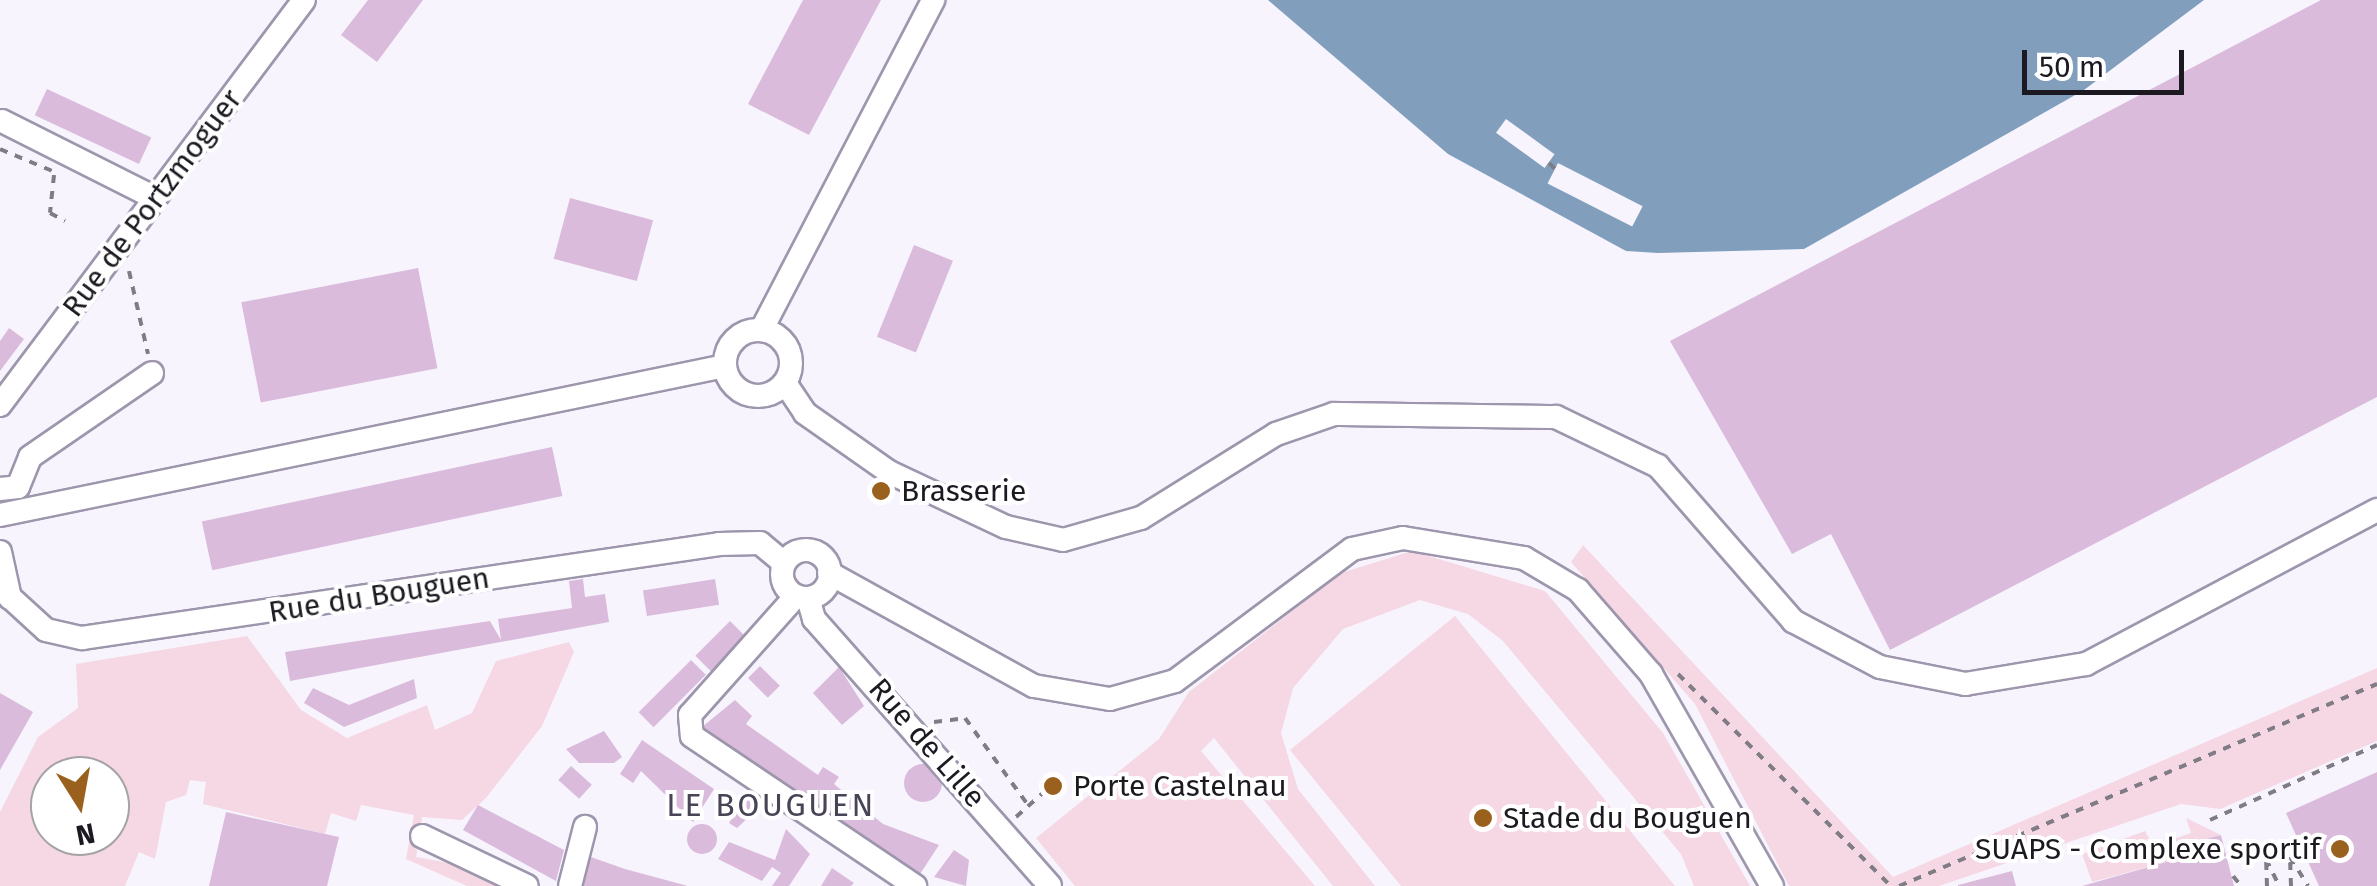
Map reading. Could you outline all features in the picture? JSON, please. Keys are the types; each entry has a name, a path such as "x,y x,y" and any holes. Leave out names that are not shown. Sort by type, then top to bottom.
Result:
{"street":[{"name":"Rue de Portzmoguer","path":"0,405 304,0"},
{"path":"785,383 767,395 744,393 725,366 731,343 762,329 932,0"},
{"path":"2,121 155,198"},
{"path":"762,329 790,350 785,383 805,413 890,472 1006,527 1063,540 1141,518 1276,434 1334,414 1556,417 1658,466 1793,621 1880,667 1966,684 2086,664 2377,510"},
{"path":"0,515 63,506 725,366"},
{"path":"0,489 18,486 30,457 152,373"},
{"path":"784,564 810,551 830,573 1034,686 1110,699 1175,681 1352,549 1402,538 1524,558 1578,590 1650,674 1772,886"},
{"name":"Rue du Bouguen","path":"0,552 5,593 46,630 82,638 760,543 784,564"},
{"name":"Rue de Lille","path":"784,564 785,586 802,597 814,619 1050,886"},
{"path":"830,573 802,597 690,715 692,736 915,886"},
{"path":"570,886 585,827"},
{"path":"422,836 527,886"}],"path":[{"path":"1549,163 1556,169"},
{"path":"54,175 50,213 65,222"},
{"path":"127,261 152,373"},
{"path":"1666,662 1890,886"},
{"path":"1899,886 2377,684"},
{"path":"924,731 939,718 965,718 1028,805 1046,791"},
{"path":"2210,820 2377,745"},
{"path":"2291,886 2290,856 2308,886"},
{"path":"2268,886 2266,859 2279,886"},
{"path":"2232,876 2240,886"}],"shaded area":[{"path":"1583,545 1893,877 2377,668 2377,741 2220,809 2181,804 1939,886 1789,886 1695,704 1571,562"},
{"path":"1412,551 1545,591 1663,733 1750,886 1694,886 1681,854 1503,641 1468,614 1420,600 1343,629 1293,688 1281,733 1298,789 1375,886 1333,886 1214,738 1201,751 1315,886 1075,886 1036,838 1159,739 1189,692 1341,573"},
{"name":"Stade du Bouguen","path":"1455,616 1675,886 1401,886 1290,750"},
{"path":"247,636 301,710 347,738 427,705 435,730 472,713 496,661 569,642 574,652 542,726 486,798 462,820 422,817 416,857 472,867 504,886 467,886 406,859 414,815 361,805 356,821 331,813 325,834 203,804 206,782 190,780 186,795 166,802 155,859 139,852 125,886 0,886 0,812 38,737 78,708 76,664"},
{"path":"2186,818 2221,835 2174,847 2177,859 2092,882 2082,854 2145,831 2153,846 2191,833"}],"water":[{"path":"1268,0 2204,0 2084,90 1804,249 1658,253 1626,251 1448,154"}],"pier":[{"path":"1506,119 1555,154 1545,168 1496,133"},
{"path":"1558,163 1643,206 1632,227 1548,183"}],"building":[{"path":"368,0 423,0 377,62 341,35"},
{"path":"803,0 881,0 809,135 748,104"},
{"path":"2321,0 2377,0 2377,397 1890,650 1831,534 1792,554 1670,341"},
{"path":"47,89 151,138 139,164 35,115"},
{"path":"570,198 653,220 637,281 554,259"},
{"path":"914,245 953,261 916,353 877,337"},
{"path":"418,268 437,368 261,402 241,302"},
{"path":"9,328 24,339 0,371 0,341"},
{"path":"552,447 562,496 212,570 202,521"},
{"path":"583,579 585,597 605,594 609,622 290,681 285,652 490,621 501,640 498,619 572,608 569,581"},
{"path":"715,579 719,605 647,616 643,590"},
{"path":"730,621 746,637 712,672 695,656"},
{"path":"691,660 706,675 654,727 639,712"},
{"path":"760,666 780,686 768,698 748,678"},
{"path":"839,667 864,706 842,725 813,693"},
{"path":"414,679 417,698 344,727 304,703 313,688 349,705"},
{"path":"0,693 33,712 0,770"},
{"path":"735,700 752,716 746,724 818,775 823,767 839,777 834,784 883,824 939,845 920,874 702,727"},
{"path":"604,731 622,757 614,763 579,763 566,749"},
{"path":"642,740 714,789 693,822 641,771 633,783 620,774"},
{"path":"923,764 937,769 942,783 937,797 923,802 909,797 904,783 909,769"},
{"path":"571,766 592,785 579,799 558,780"},
{"name":"SUAPS - Complexe sportif","path":"2377,772 2377,886 2319,886 2286,813"},
{"path":"749,793 764,803 737,828 729,823"},
{"path":"478,805 564,850 556,881 463,830"},
{"path":"226,812 339,837 327,886 209,886"},
{"path":"702,824 713,828 717,839 713,850 702,854 691,850 687,839 691,828"},
{"path":"786,829 810,854 789,886 772,886 781,873 772,867 762,881 718,859 729,842 775,860"},
{"name":"SUAPS - Complexe sportif","path":"2221,835 2234,886 2082,886 2177,859 2174,847"},
{"path":"954,850 969,860 966,886 934,877"},
{"path":"588,856 625,869 688,886 580,886"},
{"path":"832,868 854,883 821,886"},
{"name":"SUAPS - Complexe sportif","path":"2012,871 2016,886 1958,886 1958,885"}],"place":[{"name":"Brasserie","path":"881,491"},
{"name":"Porte Castelnau","path":"1053,786"},
{"name":"Stade du Bouguen","path":"1483,818"},
{"name":"SUAPS - Complexe sportif","path":"2340,849"}],"district":[{"name":"LE BOUGUEN","path":"771,805"}]}
